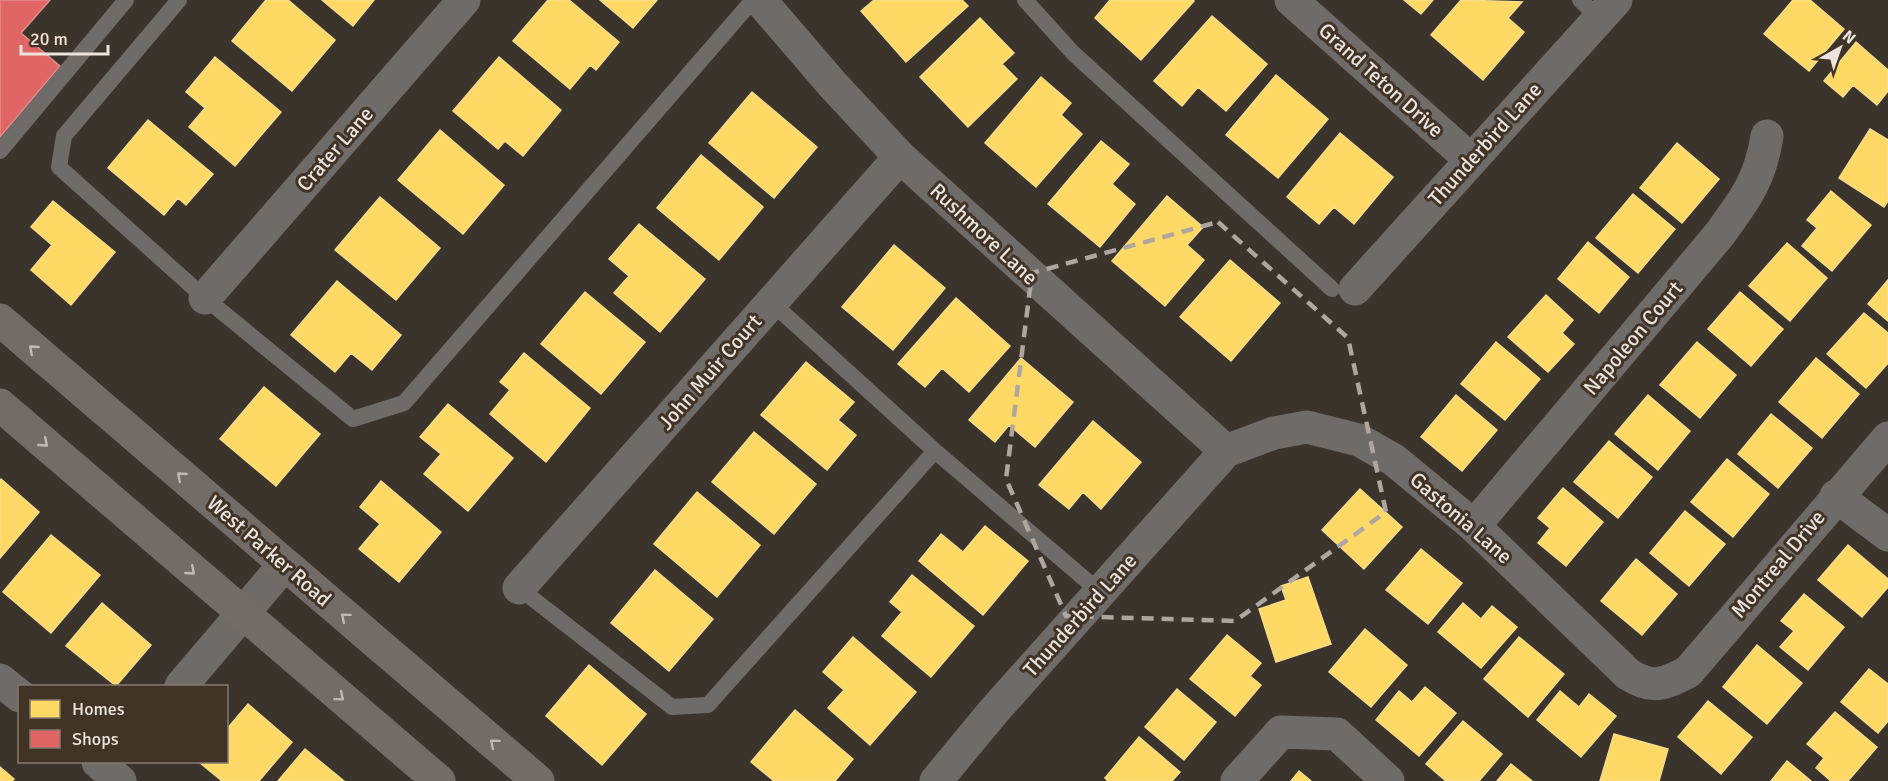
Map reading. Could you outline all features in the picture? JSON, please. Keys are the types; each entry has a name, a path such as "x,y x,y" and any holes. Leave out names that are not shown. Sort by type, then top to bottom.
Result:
{"main road":[{"name":"West Parker Road","path":"0,320 538,781"},
{"path":"0,405 242,615 439,781"}],"street":[{"name":"Crater Lane","path":"205,298 464,0"},
{"name":"Rushmore Lane","path":"760,0 833,85 900,157 1226,451"},
{"name":"Grand Teton Drive","path":"1291,0 1470,159"},
{"name":"Thunderbird Lane","path":"1343,289 1470,159 1598,6"},
{"name":"Napoleon Court","path":"1474,526 1719,236 1747,196 1763,165 1767,136"},
{"name":"John Muir Court","path":"519,588 900,157"},
{"name":"Gastonia Lane","path":"1226,451 1274,433 1307,427 1327,430 1359,440 1394,460 1474,526 1628,674 1642,684 1664,684"},
{"name":"Montreal Drive","path":"1664,684 1688,672 1836,496 1888,438"},
{"name":"Thunderbird Lane","path":"936,781 1226,451"},
{"path":"1836,496 1888,535"},
{"path":"183,685 284,565"},
{"path":"0,680 18,694"},
{"path":"1237,781 1281,732 1337,734 1388,781"}],"lane":[{"path":"0,151 126,0"},
{"path":"179,0 64,136 59,167 205,298 354,419 404,403 753,0"},
{"path":"1025,0 1072,53 1343,289"},
{"path":"771,303 935,451 1100,592"},
{"path":"519,588 672,707 708,705 935,451"}],"highlighted area":[{"path":"1218,222 1348,338 1386,512 1235,621 1066,616 1006,479 1032,273"}],"building: Homes":[{"path":"266,0 288,0 335,40 292,91 232,41"},
{"path":"322,0 374,0 353,26"},
{"path":"548,0 569,0 619,42 596,70 590,65 570,89 513,41"},
{"path":"600,0 657,0 633,28"},
{"path":"874,0 962,0 968,6 906,62 861,11"},
{"path":"1110,0 1194,1 1141,60 1095,18"},
{"path":"1404,0 1433,0 1421,14"},
{"path":"1461,0 1522,2 1508,18 1524,32 1483,80 1431,35"},
{"path":"1793,0 1810,0 1844,29 1809,71 1764,34"},
{"path":"1212,16 1267,64 1226,111 1198,87 1182,106 1154,81"},
{"path":"980,18 1014,53 1002,64 1017,79 968,127 920,77"},
{"path":"1856,42 1888,70 1888,91 1877,105 1853,85 1843,97 1824,81"},
{"path":"215,57 281,112 235,166 189,127 205,108 186,92"},
{"path":"499,57 561,110 523,156 505,141 498,149 453,111"},
{"path":"1276,75 1328,119 1278,178 1226,135"},
{"path":"1041,77 1071,103 1061,115 1082,134 1036,187 985,143"},
{"path":"752,92 817,147 774,198 709,143"},
{"path":"148,120 213,174 186,205 178,198 164,215 108,168"},
{"path":"1870,129 1888,140 1888,201 1884,207 1839,178"},
{"path":"440,130 504,185 463,234 398,180"},
{"path":"1340,133 1393,177 1354,224 1334,207 1319,224 1287,197"},
{"path":"1101,141 1129,164 1112,184 1135,204 1100,247 1048,204"},
{"path":"1677,143 1719,179 1682,223 1640,188"},
{"path":"701,155 763,207 719,260 657,208"},
{"path":"1831,191 1871,225 1832,271 1802,246 1817,228 1807,220"},
{"path":"1633,194 1675,229 1638,273 1596,238"},
{"path":"1167,196 1203,227 1187,245 1204,260 1165,306 1112,261"},
{"path":"380,197 440,248 396,300 335,250"},
{"path":"53,201 115,252 71,305 31,270 52,245 31,227"},
{"path":"639,224 705,279 660,332 614,293 629,276 609,259"},
{"path":"1588,242 1629,277 1599,313 1558,279"},
{"path":"1787,243 1827,278 1790,321 1749,286"},
{"path":"894,245 945,288 893,350 842,307"},
{"path":"1230,260 1280,303 1231,361 1180,317"},
{"path":"1888,280 1888,321 1868,304"},
{"path":"337,281 401,335 372,370 351,353 335,372 291,335"},
{"path":"585,292 645,342 601,394 541,344"},
{"path":"1740,292 1783,329 1751,366 1708,329"},
{"path":"1546,295 1573,320 1562,333 1574,344 1548,372 1508,337"},
{"path":"956,298 1010,346 969,392 942,368 925,387 898,364"},
{"path":"1864,313 1888,333 1888,363 1866,388 1827,354"},
{"path":"1496,342 1540,379 1505,420 1461,384"},
{"path":"1697,342 1736,375 1700,418 1660,385"},
{"path":"524,353 590,408 546,462 490,414 510,390 500,382"},
{"path":"1021,358 1073,402 1035,447 1009,425 995,442 969,420"},
{"path":"1816,358 1859,394 1822,438 1779,402"},
{"path":"806,362 854,402 838,420 856,435 827,470 761,415"},
{"path":"264,387 320,434 276,486 220,439"},
{"path":"1456,395 1497,430 1462,471 1421,437"},
{"path":"1648,395 1690,431 1658,470 1615,434"},
{"path":"448,404 513,458 468,511 424,474 441,454 420,437"},
{"path":"1771,414 1812,448 1778,488 1738,454"},
{"path":"1093,421 1141,462 1101,509 1083,492 1069,509 1039,485"},
{"path":"754,432 816,484 774,534 712,482"},
{"path":"1609,441 1652,477 1618,518 1574,482"},
{"path":"1727,459 1769,494 1733,537 1691,502"},
{"path":"0,480 39,512 0,558"},
{"path":"381,481 441,532 399,582 359,549 380,524 360,507"},
{"path":"1563,488 1603,522 1566,566 1538,543 1550,528 1538,518"},
{"path":"1360,489 1402,527 1364,569 1322,530"},
{"path":"697,492 760,545 717,597 654,544"},
{"path":"1685,511 1725,544 1689,586 1650,553"},
{"path":"985,526 1028,561 983,615 919,561 941,534 963,552"},
{"path":"51,535 100,575 51,633 3,592"},
{"path":"1848,545 1888,579 1888,587 1862,617 1818,580"},
{"path":"1421,549 1462,583 1428,624 1386,590"},
{"path":"1636,559 1677,594 1642,635 1601,601"},
{"path":"655,570 713,619 669,671 611,623"},
{"path":"912,575 974,626 931,677 882,636 902,612 890,602"},
{"path":"1308,577 1331,644 1276,662 1259,609 1286,600 1281,586"},
{"path":"1804,594 1844,627 1808,670 1780,647 1794,631 1781,621"},
{"path":"102,603 151,645 117,685 66,646"},
{"path":"1463,603 1481,619 1492,606 1517,627 1481,668 1438,632"},
{"path":"1365,629 1407,665 1371,707 1329,672"},
{"path":"1227,635 1261,663 1250,676 1261,685 1235,716 1190,679"},
{"path":"853,637 916,692 870,745 828,708 844,690 823,672"},
{"path":"1519,637 1564,674 1528,717 1484,679"},
{"path":"1757,645 1802,683 1767,724 1723,687"},
{"path":"589,665 646,714 602,765 546,716"},
{"path":"1869,669 1888,684 1888,721 1878,733 1841,702"},
{"path":"1425,687 1456,713 1419,756 1376,720 1399,691 1412,702"},
{"path":"1177,689 1216,722 1184,760 1145,727"},
{"path":"1560,691 1579,707 1589,694 1616,716 1581,757 1537,720"},
{"path":"1708,701 1752,737 1721,774 1678,737"},
{"path":"248,704 292,742 259,781 222,781 200,763 228,763 228,728"},
{"path":"795,710 853,759 835,781 774,781 751,762"},
{"path":"1835,712 1877,747 1848,781 1831,781 1816,768 1824,758 1807,744"},
{"path":"1463,721 1502,754 1479,781 1446,781 1426,764"},
{"path":"1614,734 1668,749 1659,781 1600,781"},
{"path":"1139,737 1180,772 1172,781 1108,781 1105,778"},
{"path":"305,749 344,781 278,781"},
{"path":"1787,761 1811,781 1771,781"},
{"path":"1511,764 1532,781 1497,781"},
{"path":"0,767 14,779 12,781 0,781"},
{"path":"1299,771 1311,781 1291,781"}],"building: Shops":[{"path":"0,0 50,0 21,33 60,66 0,137"}]}
